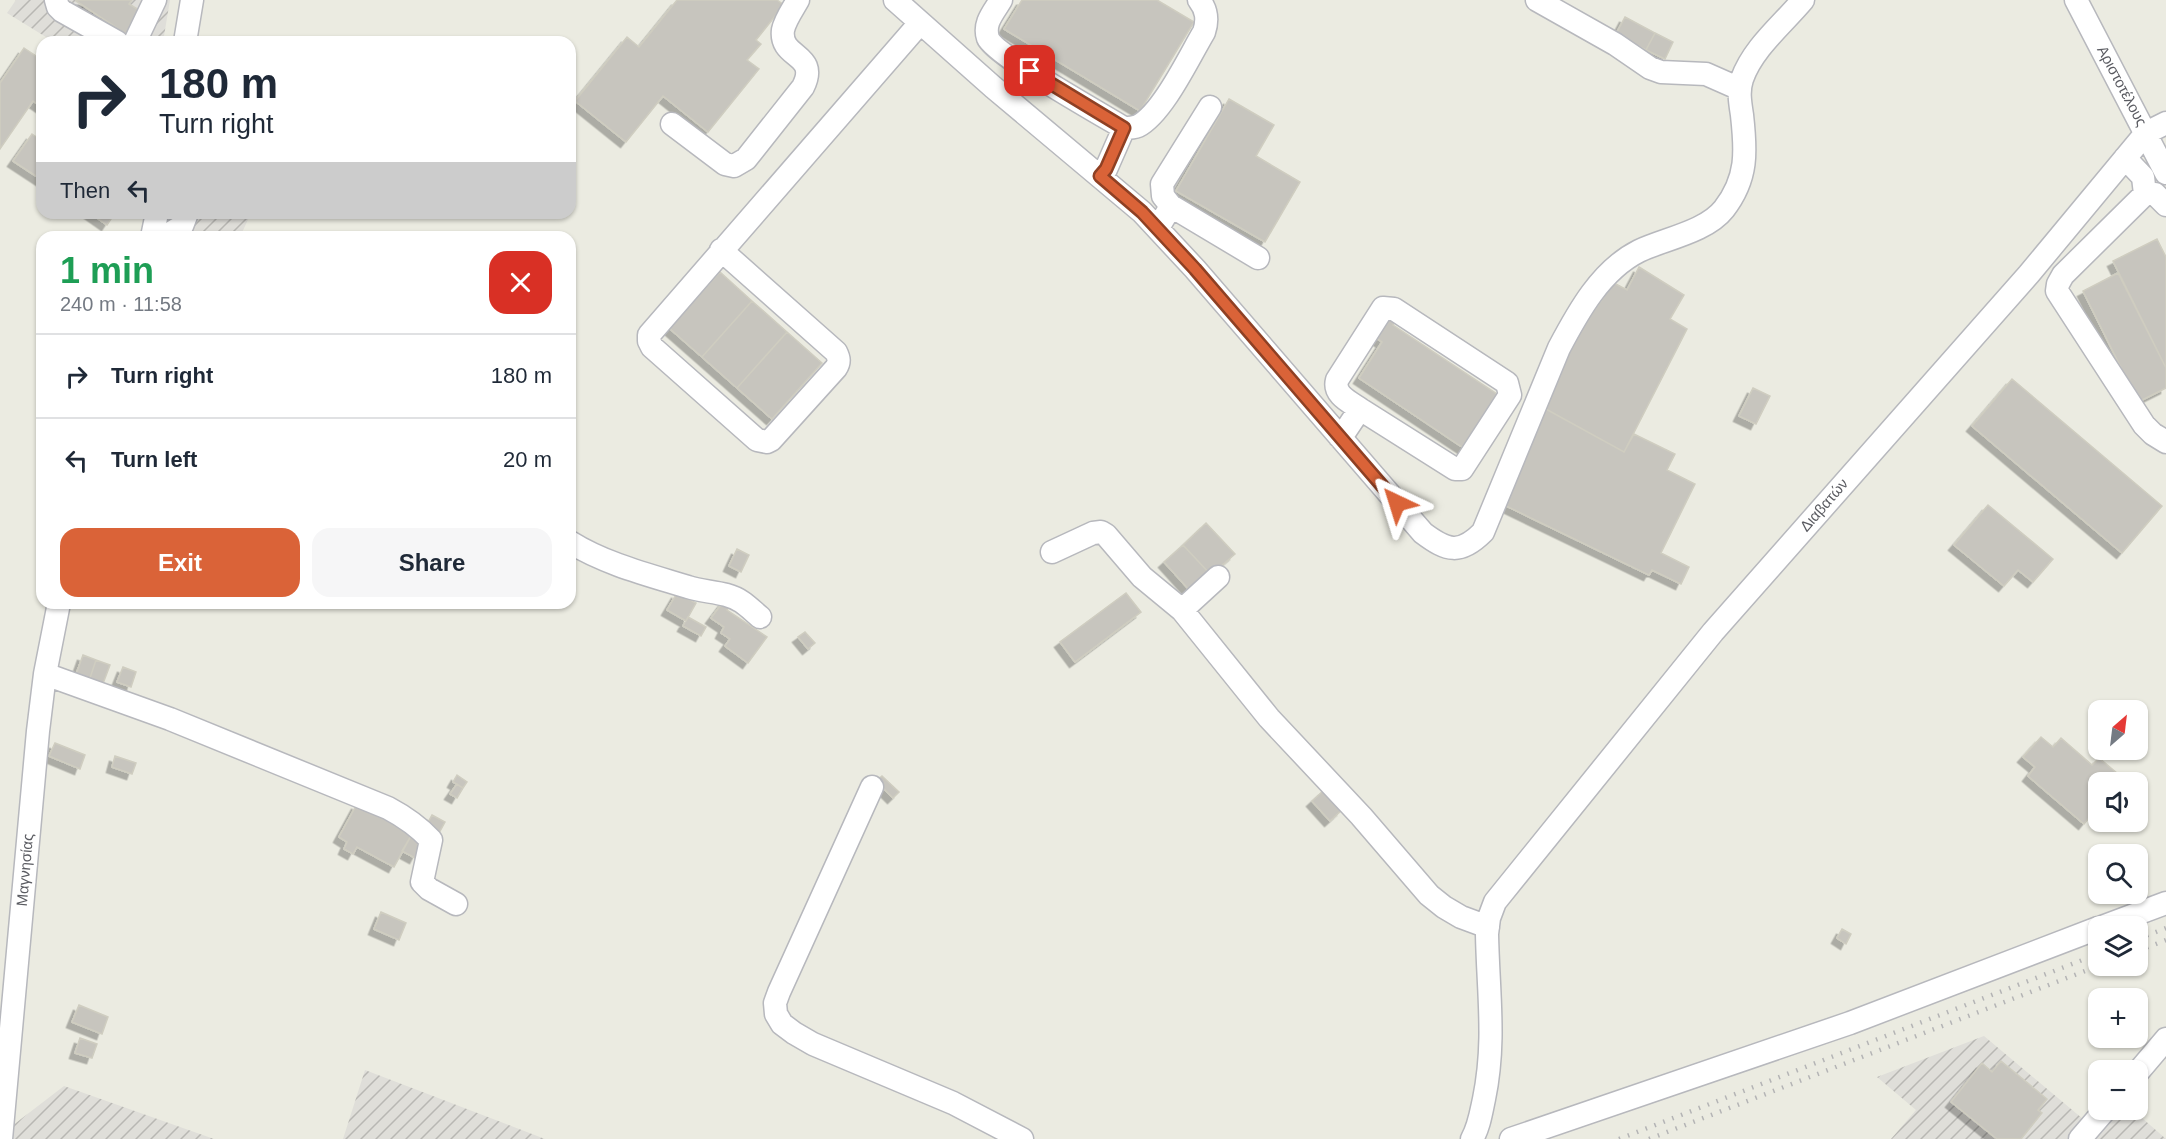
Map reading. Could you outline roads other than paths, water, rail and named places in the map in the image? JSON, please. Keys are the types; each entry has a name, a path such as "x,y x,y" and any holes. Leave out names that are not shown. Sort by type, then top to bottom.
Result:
{"street":[{"path":"56,0 58,8 62,11 106,36"},
{"path":"672,124 725,164 734,166 746,159 804,87 809,75 808,68 787,46 783,37 783,28 798,0"},
{"path":"895,0 993,87 1142,212 1195,269 1423,532 1437,544 1450,548 1461,548 1471,544 1483,532 1559,348 1589,298 1612,270 1638,252 1703,225 1722,212 1731,200 1745,166 1738,93 1742,79 1757,53 1803,0"},
{"path":"1001,0 986,28 992,45 1011,60 1124,128 1137,126 1162,103 1204,32 1206,13 1199,0"},
{"path":"1537,0 1615,44 1650,68 1661,72 1706,74 1740,89"},
{"name":"Αριστοτέλους","path":"2076,0 2156,128 2166,173"},
{"path":"138,36 154,1 191,7 186,36"},
{"path":"721,250 836,352 839,358 836,368 767,442 757,440 652,347 649,335 721,250 920,23"},
{"path":"993,87 1001,79 1011,60"},
{"path":"1210,107 1162,184 1163,196 1171,206 1258,258"},
{"path":"1100,176 1106,169 1124,128"},
{"name":"Διαβατών","path":"1488,927 1495,902 1713,632 2029,274 2125,158 2156,128"},
{"path":"2125,158 2143,177 2145,194"},
{"path":"2166,205 2154,194 2145,194 2063,275 2057,291 2144,424 2153,434 2166,442"},
{"path":"1158,228 1171,206"},
{"path":"170,231 182,226 185,219"},
{"path":"1386,307 1394,309 1507,383 1510,391 1510,395 1462,469 1455,469 1360,409 1338,393 1335,385 1379,311 1386,307"},
{"path":"1339,436 1346,430 1360,409"},
{"path":"1052,552 1101,532 1115,543 1142,577 1182,610 1269,718 1361,816 1429,895 1444,908 1488,927 1492,1035 1488,1081 1479,1124 1472,1139"},
{"path":"576,545 600,558 688,587 728,595 742,602 760,617"},
{"path":"1182,610 1218,577"},
{"name":"Μαγνησίας","path":"2,1139 2,1113 45,674 58,609"},
{"path":"45,674 170,719 388,808 406,818 431,840 422,882 429,889 456,904"},
{"path":"872,787 779,992 776,1014 782,1024 813,1044 954,1103 1022,1139"},
{"path":"2132,916 2166,903"},
{"path":"1511,1139 1850,1023 2088,933"},
{"path":"2148,1060 2166,1039"},
{"path":"2080,1139 2096,1120"}],"railway":[{"path":"2148,935 2166,928"},
{"path":"2148,947 2166,940"},
{"path":"1619,1139 2088,958"},
{"path":"1649,1139 2088,970"}]}
